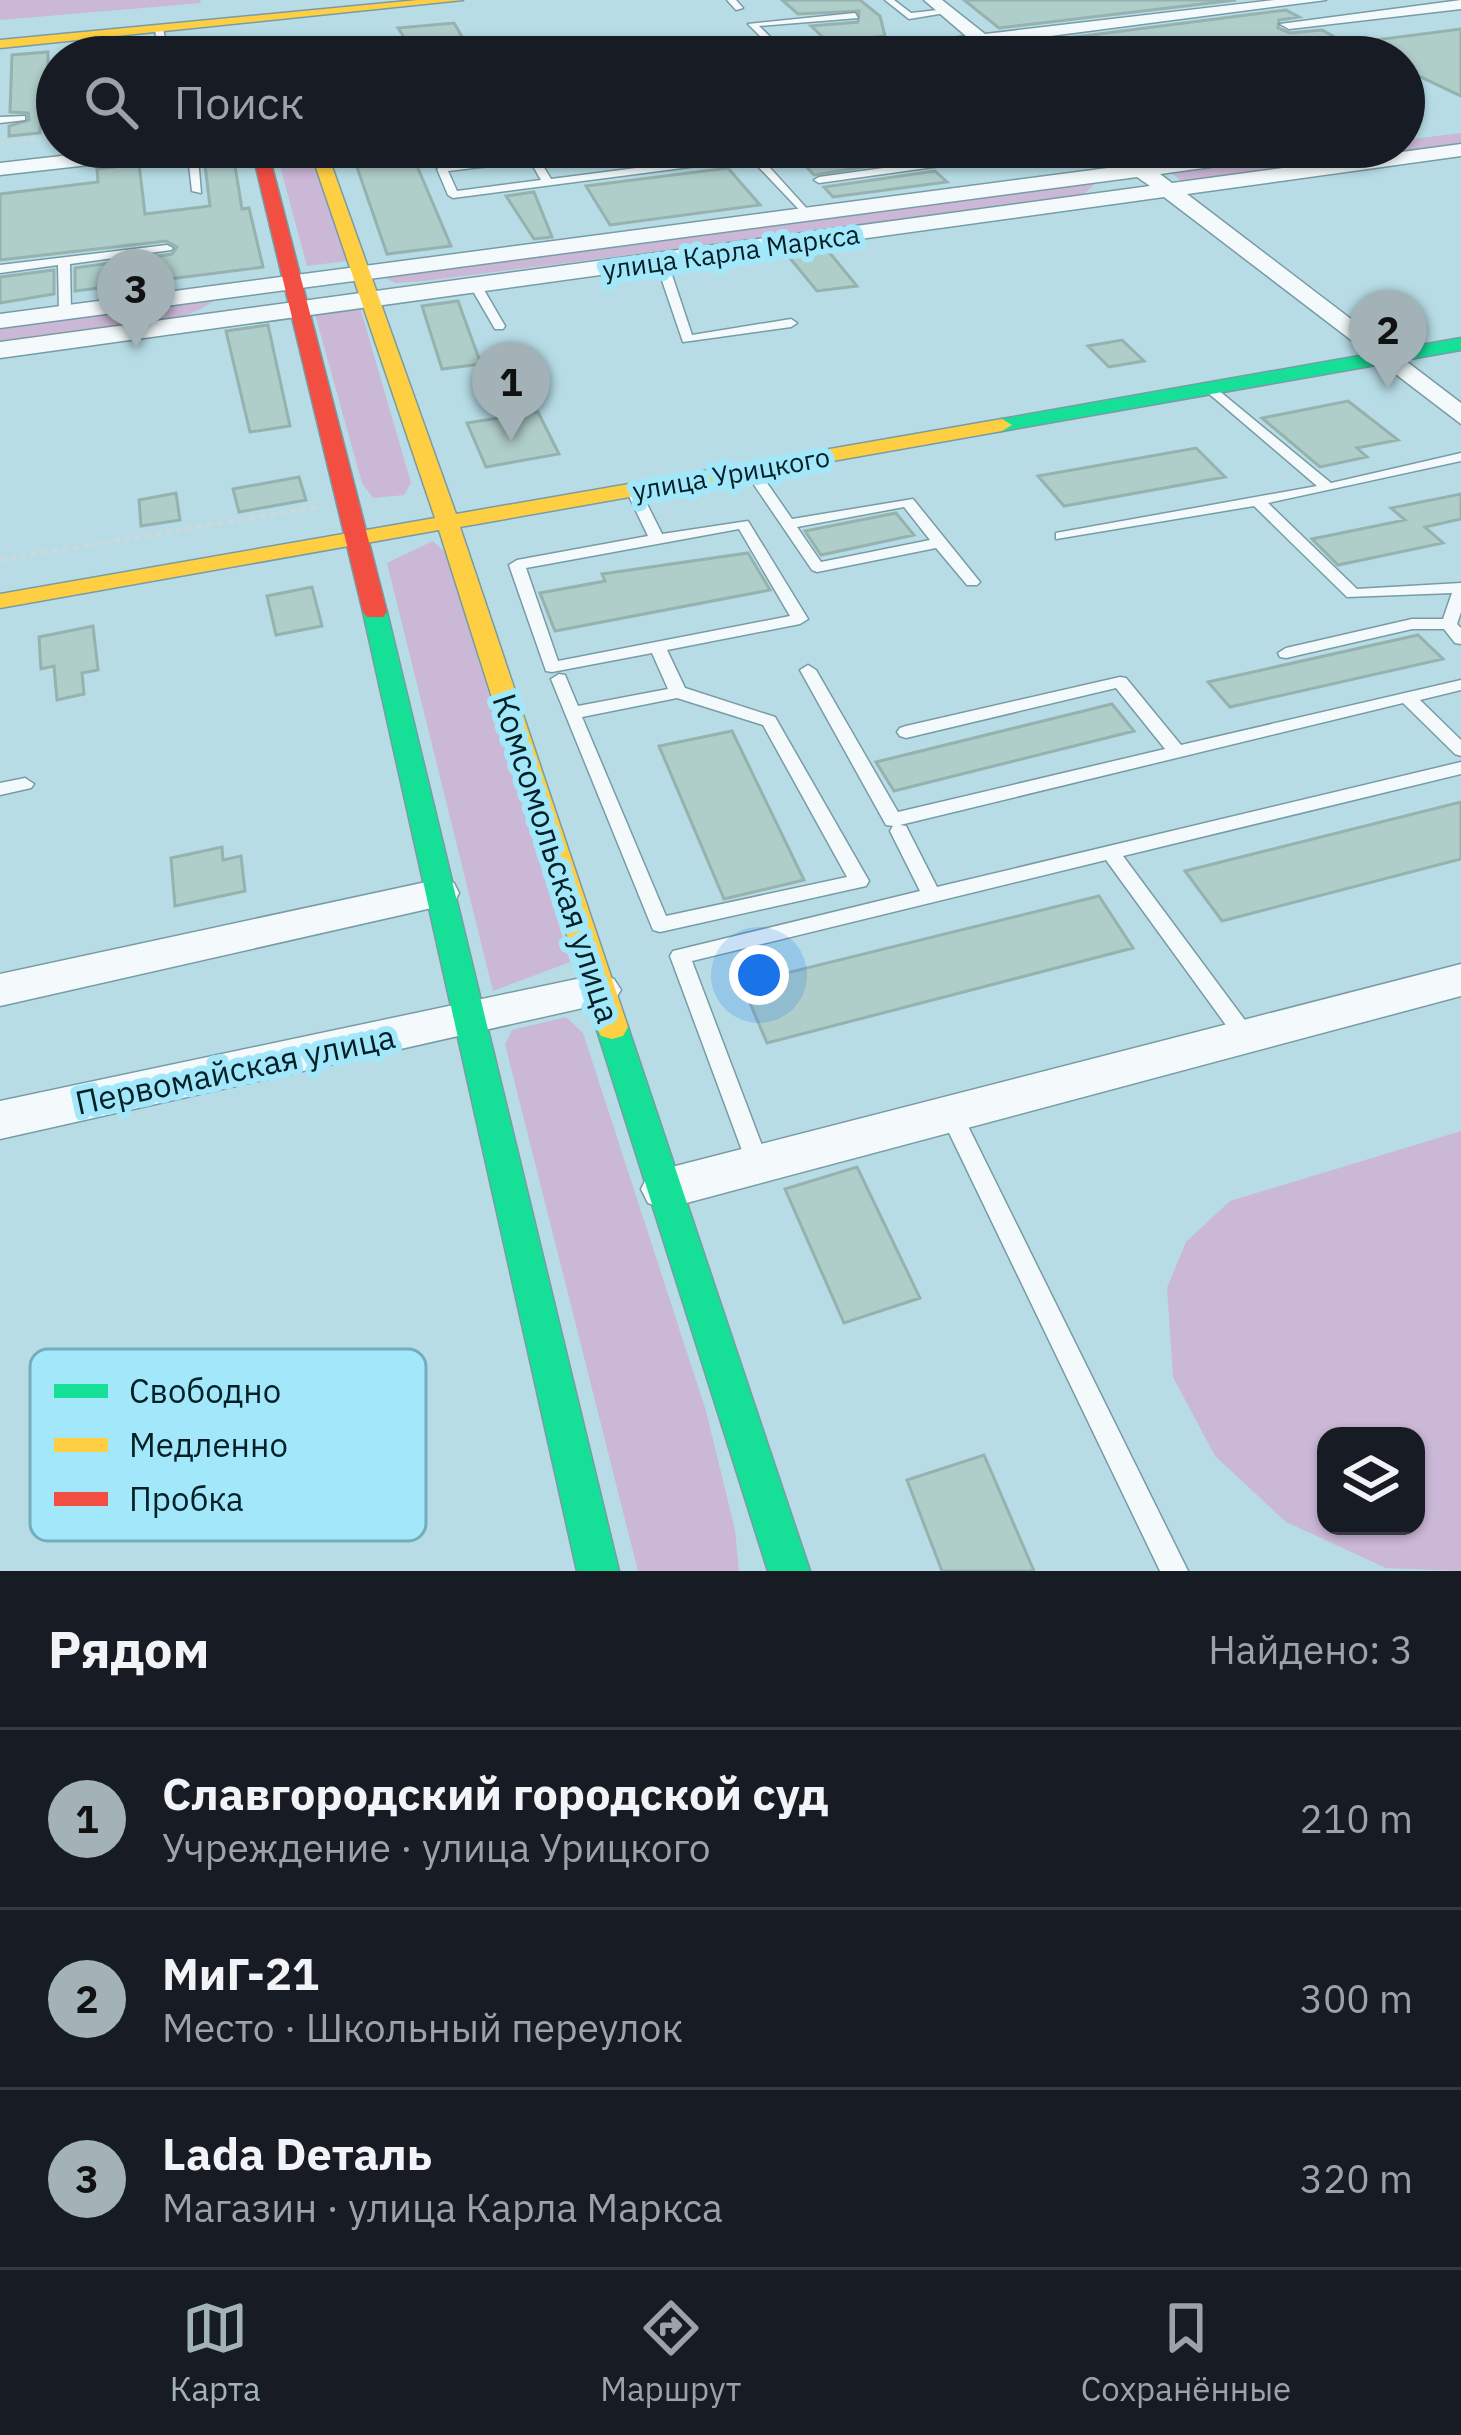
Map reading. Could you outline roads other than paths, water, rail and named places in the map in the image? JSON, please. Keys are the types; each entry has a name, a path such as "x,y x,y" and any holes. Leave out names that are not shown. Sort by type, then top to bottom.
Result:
{"street":[{"path":"0,27 224,10 278,12 458,0"},
{"path":"1014,36 1318,0"},
{"path":"1186,36 1461,4"},
{"path":"939,6 976,36"},
{"path":"174,36 224,10"},
{"path":"0,44 36,44"},
{"path":"1425,132 1461,128"},
{"path":"0,146 36,142"},
{"name":"улица Карла Маркса","path":"1425,155 1461,150"},
{"path":"0,169 36,165"},
{"path":"265,168 302,310 346,541 440,893 598,1571"},
{"name":"Комсомольская улица","path":"324,168 448,523 789,1571"},
{"path":"1138,168 1461,416"},
{"name":"улица Карла Маркса","path":"0,321 806,214 1083,169 1155,168"},
{"name":"улица Карла Маркса","path":"0,350 1340,168"},
{"name":"улица Урицкого","path":"0,601 1461,344"},
{"path":"0,989 440,893"},
{"path":"664,1189 1461,980"},
{"name":"Первомайская улица","path":"0,1120 600,990"}],"lane":[{"path":"889,0 909,16 939,6"},
{"path":"765,36 752,24 855,16"},
{"path":"0,120 22,118"},
{"path":"195,168 197,191"},
{"path":"457,168 442,170 453,195 663,168"},
{"path":"538,168 548,183"},
{"path":"768,168 787,184 806,214"},
{"path":"819,180 905,168"},
{"path":"0,269 166,248"},
{"path":"661,260 687,339 791,323"},
{"path":"64,261 65,312"},
{"path":"476,286 499,326"},
{"path":"1212,389 1328,488"},
{"path":"1061,536 1328,488 1461,457"},
{"path":"751,470 817,567 940,543"},
{"path":"632,490 657,538"},
{"path":"1257,501 1353,594 1461,588 1455,632 1412,624 1286,653"},
{"path":"788,524 908,502 972,582"},
{"path":"743,524 800,619 552,667 518,565 657,538 743,524"},
{"path":"657,646 678,692"},
{"path":"808,670 893,820 1461,685"},
{"path":"559,679 572,713 660,926 859,881 769,721 678,692 572,713"},
{"path":"906,732 1120,682 1177,752"},
{"path":"1408,697 1461,750"},
{"path":"758,1164 680,956 1461,768"},
{"path":"0,789 25,784"},
{"path":"898,831 932,895"},
{"path":"1109,852 1246,1037"},
{"path":"951,1114 1174,1571"}],"place":[{"name":"Lada Dеталь","path":"136,348"},
{"name":"МиГ-21","path":"1388,389"},
{"name":"Славгородский городской суд","path":"511,441"}]}
